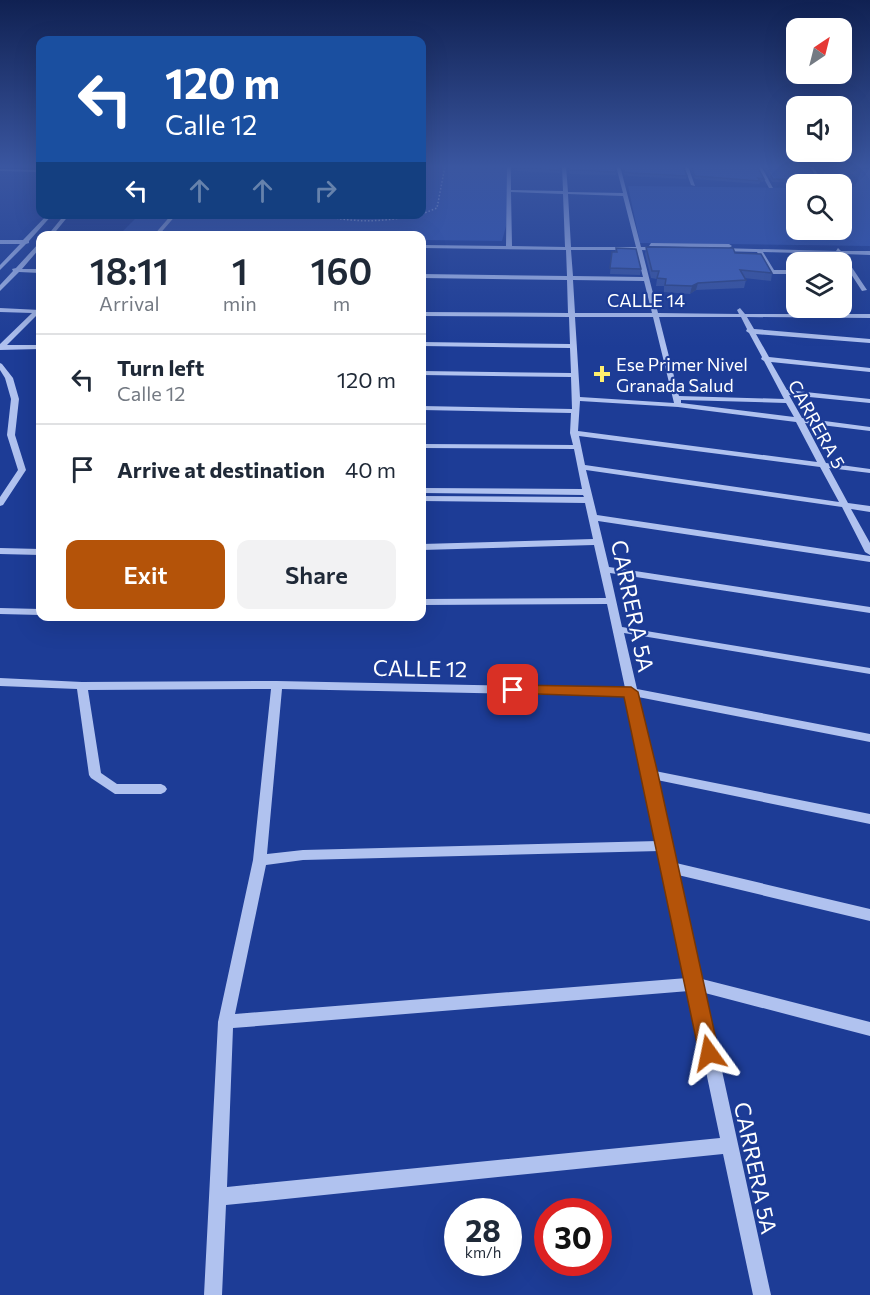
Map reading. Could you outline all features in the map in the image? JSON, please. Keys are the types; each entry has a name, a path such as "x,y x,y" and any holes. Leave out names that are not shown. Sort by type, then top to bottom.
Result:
{"street":[{"path":"0,269 39,226"},
{"path":"509,226 509,245"},
{"name":"CARRERA 5A","path":"569,226 576,405 574,433 762,1295"},
{"path":"633,226 677,401"},
{"path":"0,237 36,242"},
{"path":"0,242 36,238"},
{"path":"426,242 757,248 870,253"},
{"path":"426,247 509,245"},
{"path":"0,289 36,248"},
{"path":"757,248 772,272 786,272"},
{"path":"838,250 870,248"},
{"path":"838,250 864,290"},
{"path":"0,269 36,271"},
{"path":"426,276 646,279"},
{"path":"0,304 36,308"},
{"path":"0,310 36,308"},
{"name":"CALLE 14","path":"426,308 655,313 870,310"},
{"path":"1,348 36,311"},
{"name":"CALLE 14","path":"426,314 572,312"},
{"name":"CALLE 14","path":"741,313 870,316"},
{"name":"CARRERA 5","path":"741,313 870,552"},
{"path":"749,331 870,341"},
{"path":"426,344 574,346"},
{"path":"1,348 36,347"},
{"path":"765,359 870,370"},
{"path":"0,365 9,378 15,399 11,435 22,470 0,503"},
{"path":"426,373 575,375"},
{"path":"783,392 870,401"},
{"path":"677,401 870,429"},
{"path":"426,408 677,401 788,401"},
{"path":"574,433 870,471"},
{"path":"426,446 577,447"},
{"path":"582,468 870,509"},
{"path":"426,491 588,496"},
{"path":"426,499 588,496"},
{"path":"592,517 870,559"},
{"path":"426,547 598,542"},
{"path":"0,551 36,552"},
{"path":"604,569 870,610"},
{"path":"426,602 611,601"},
{"path":"0,611 36,612"},
{"path":"617,628 870,671"},
{"name":"CALLE 12","path":"0,682 82,686 277,685 631,692 870,738"},
{"path":"213,1295 226,1022 260,860 277,685"},
{"path":"82,686 95,775 115,789 161,789"},
{"path":"650,774 870,819"},
{"path":"260,860 303,855 665,846"},
{"path":"669,867 870,915"},
{"path":"226,1022 694,984 870,1029"},
{"path":"218,1197 729,1145"}],"shaded area":[{"path":"128,226 506,226 502,241 426,240 426,231 123,231"},
{"path":"637,226 786,226 786,240 852,240 852,226 870,226 870,246 640,243"}],"building":[{"path":"646,247 733,248 735,253 761,254 772,273 740,270 746,280 698,283 692,286 665,285 666,279 657,278 659,271 652,271"},
{"path":"616,248 636,249 641,269 610,268 612,252 617,252"}],"place":[{"name":"Ese Primer Nivel Granada Salud","path":"602,374"}],"route":[{"path":"513,690 631,692 709,1053"}]}
